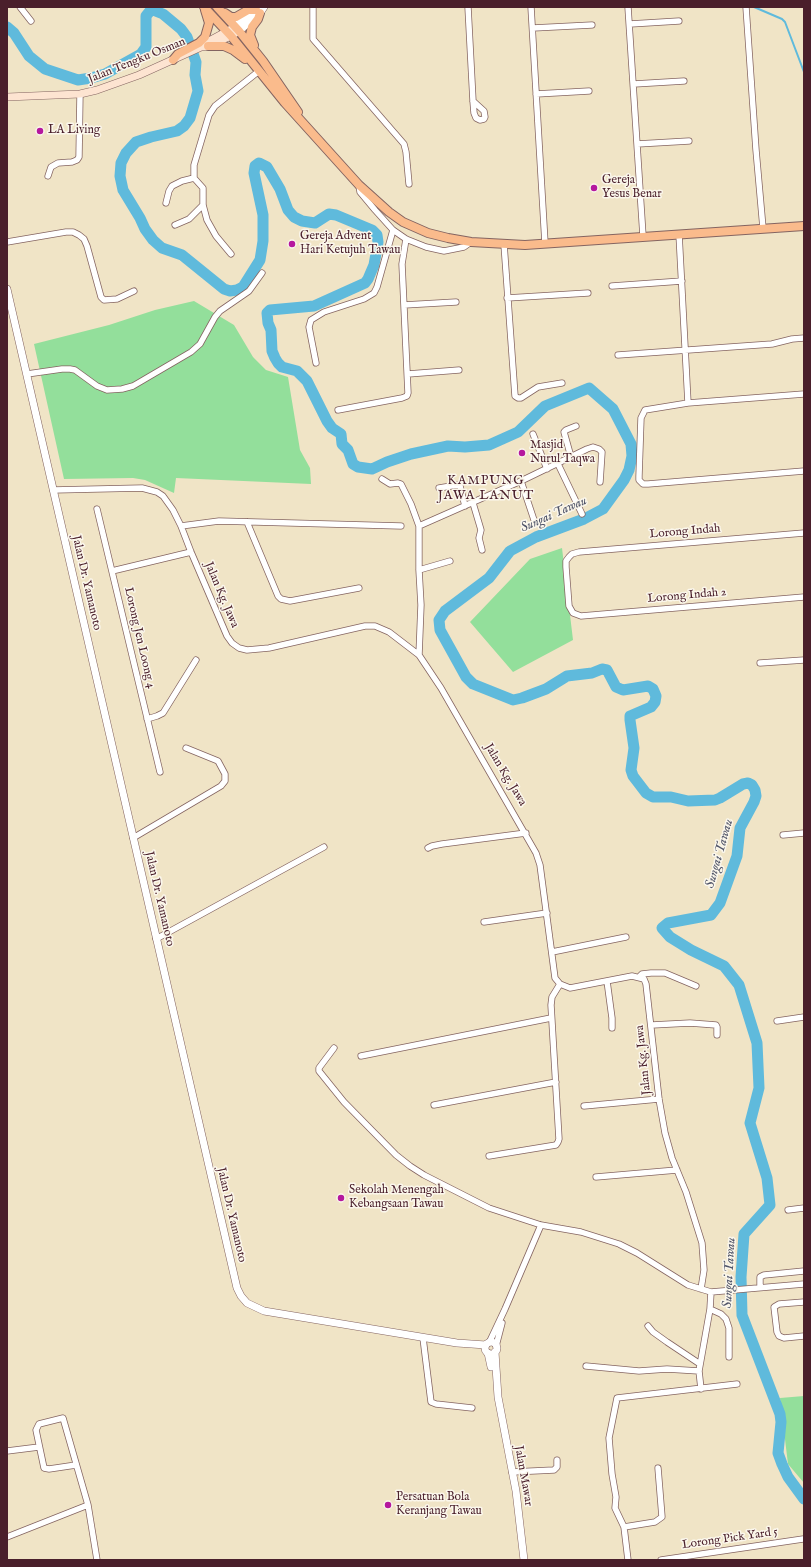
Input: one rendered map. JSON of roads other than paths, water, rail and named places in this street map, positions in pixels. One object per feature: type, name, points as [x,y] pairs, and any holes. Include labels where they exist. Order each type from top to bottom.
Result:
[{"type":"main road","points":[[204,7],[229,34],[285,103],[359,185],[389,212],[415,228],[438,236],[471,242],[504,244],[545,243],[804,226]]},
{"type":"main road","points":[[203,46],[209,23],[204,7]]},
{"type":"main road","points":[[218,7],[231,17],[240,16],[248,10],[260,9],[258,19],[252,28],[250,35],[263,61]]},
{"type":"main road","points":[[218,7],[263,61],[291,100],[307,127]]},
{"type":"main road","points":[[176,57],[203,46],[237,29]]},
{"type":"main road","points":[[203,46],[224,46],[233,50],[257,68]]},
{"type":"main road","name":"Jalan Tengku Osman","points":[[7,97],[80,94],[97,90],[176,57]]},
{"type":"street","points":[[20,7],[31,21]]},
{"type":"street","points":[[313,7],[313,39],[404,144],[409,184]]},
{"type":"street","points":[[468,7],[473,101]]},
{"type":"street","points":[[532,7],[545,243]]},
{"type":"street","points":[[628,7],[643,236]]},
{"type":"street","points":[[746,7],[763,228]]},
{"type":"street","points":[[237,29],[260,9]]},
{"type":"street","points":[[630,24],[679,21]]},
{"type":"street","points":[[533,28],[592,25]]},
{"type":"street","points":[[231,254],[216,236],[207,220],[203,205],[203,188],[194,178],[196,157],[209,114],[215,106],[257,68]]},
{"type":"street","points":[[634,84],[684,81]]},
{"type":"street","points":[[536,94],[589,91]]},
{"type":"street","points":[[48,176],[51,167],[58,163],[72,162],[77,160],[79,157],[80,94]]},
{"type":"street","points":[[638,144],[689,141]]},
{"type":"street","points":[[166,203],[172,186],[182,181],[194,178]]},
{"type":"street","points":[[359,185],[360,192],[393,230],[406,239],[426,247],[444,250],[464,247],[471,242]]},
{"type":"street","points":[[175,225],[189,219],[203,205]]},
{"type":"street","points":[[316,363],[309,327],[310,320],[324,312],[364,299],[374,293],[393,230]]},
{"type":"street","points":[[7,242],[73,232],[80,235],[84,239],[101,297],[104,300],[117,299],[134,291]]},
{"type":"street","points":[[679,234],[688,403]]},
{"type":"street","points":[[338,410],[407,396],[408,374],[402,264],[406,239]]},
{"type":"street","points":[[504,244],[515,396],[521,398],[538,387],[562,383]]},
{"type":"street","points":[[27,374],[70,369],[75,370],[97,386],[107,390],[122,389],[133,386],[192,352],[200,344],[220,311],[249,291],[262,273]]},
{"type":"street","points":[[612,286],[682,282]]},
{"type":"street","name":"Jalan Dr. Yamanoto","points":[[7,289],[9,304],[27,374],[234,1278],[241,1296],[246,1302],[264,1311],[457,1343],[492,1351]]},
{"type":"street","points":[[507,298],[588,293]]},
{"type":"street","points":[[404,305],[456,302]]},
{"type":"street","points":[[618,355],[772,344],[792,339],[804,338]]},
{"type":"street","points":[[408,374],[459,370]]},
{"type":"street","points":[[804,394],[688,403],[648,409],[642,414],[639,480],[643,484],[804,471]]},
{"type":"street","points":[[571,456],[564,432],[576,426]]},
{"type":"street","points":[[533,434],[547,469]]},
{"type":"street","points":[[419,526],[473,503],[593,447],[602,452],[600,482]]},
{"type":"street","points":[[558,464],[582,514]]},
{"type":"street","points":[[382,479],[390,484],[401,484],[411,504],[419,526],[421,605],[419,655]]},
{"type":"street","points":[[521,481],[534,520]]},
{"type":"street","points":[[439,488],[457,485],[460,486],[465,506]]},
{"type":"street","name":"Jalan Kg. Jawa","points":[[53,490],[142,488],[163,496],[173,510],[181,526],[227,636],[238,648],[247,650],[269,648],[365,626],[376,626],[389,632],[419,655],[526,834],[540,865],[555,978],[560,984]]},
{"type":"street","points":[[473,503],[481,530],[479,538],[482,550]]},
{"type":"street","name":"Lorong Jen Loong 4","points":[[97,509],[160,772]]},
{"type":"street","points":[[181,526],[219,521],[401,526]]},
{"type":"street","points":[[247,522],[278,596],[281,599],[290,601],[359,588]]},
{"type":"street","name":"Lorong Indah","points":[[573,613],[569,606],[566,568],[566,561],[572,554],[579,552],[804,533]]},
{"type":"street","points":[[112,571],[191,552]]},
{"type":"street","points":[[419,570],[450,561]]},
{"type":"street","name":"Lorong Indah 2","points":[[573,613],[581,616],[804,597]]},
{"type":"street","points":[[147,719],[163,713],[196,660]]},
{"type":"street","points":[[760,663],[804,660]]},
{"type":"street","points":[[133,838],[221,786],[225,781],[225,774],[218,762],[186,748]]},
{"type":"street","points":[[783,835],[804,833]]},
{"type":"street","points":[[428,848],[437,845],[526,834]]},
{"type":"street","points":[[156,939],[324,847]]},
{"type":"street","points":[[484,922],[547,913]]},
{"type":"street","points":[[552,952],[626,938]]},
{"type":"street","points":[[490,1156],[556,1144],[558,1142],[556,1082],[551,1018],[552,997],[560,984],[570,988],[632,976],[639,977],[642,974],[651,972],[665,973],[696,986]]},
{"type":"street","name":"Jalan Kg. Jawa","points":[[639,977],[644,979],[646,984],[652,1025],[659,1099],[669,1147],[686,1192],[702,1243],[704,1270],[701,1289]]},
{"type":"street","points":[[607,981],[612,1028]]},
{"type":"street","points":[[777,1020],[804,1017]]},
{"type":"street","points":[[361,1056],[551,1018]]},
{"type":"street","points":[[652,1025],[690,1023],[716,1025],[716,1035]]},
{"type":"street","points":[[334,1048],[319,1068],[320,1074],[344,1102],[396,1155],[424,1175],[489,1208],[541,1225],[581,1232],[620,1244],[688,1285],[711,1292],[804,1284]]},
{"type":"street","points":[[434,1105],[556,1082]]},
{"type":"street","points":[[584,1106],[659,1099]]},
{"type":"street","points":[[596,1177],[677,1170]]},
{"type":"street","points":[[788,1210],[804,1208]]},
{"type":"street","points":[[488,1344],[505,1309],[541,1225]]},
{"type":"street","points":[[760,1287],[760,1277],[764,1275],[804,1271]]},
{"type":"street","points":[[701,1389],[699,1371],[710,1309],[711,1292]]},
{"type":"street","points":[[804,1302],[779,1304],[774,1307],[777,1332],[779,1336],[784,1338],[804,1336]]},
{"type":"street","points":[[492,1351],[505,1309]]},
{"type":"street","points":[[710,1309],[722,1314],[726,1319],[729,1328],[729,1357]]},
{"type":"street","points":[[648,1326],[662,1338],[700,1364]]},
{"type":"street","points":[[423,1338],[431,1402],[436,1404],[472,1408]]},
{"type":"street","name":"Jalan Dr. Yamanoto","points":[[457,1343],[488,1344]]},
{"type":"street","name":"Jalan Mawar","points":[[488,1344],[485,1349],[492,1351],[498,1397],[512,1472],[524,1560]]},
{"type":"street","points":[[586,1366],[639,1371],[667,1369],[699,1371]]},
{"type":"street","points":[[628,1560],[624,1526],[616,1508],[609,1438],[617,1398],[737,1384]]},
{"type":"street","points":[[76,1465],[49,1469],[44,1468],[36,1430],[38,1424],[63,1418],[88,1505],[97,1560]]},
{"type":"street","points":[[7,1451],[39,1447]]},
{"type":"street","points":[[512,1472],[554,1470],[557,1467],[557,1460]]},
{"type":"street","points":[[624,1526],[655,1522],[662,1517],[658,1468]]},
{"type":"street","points":[[7,1537],[88,1505]]},
{"type":"street","name":"Lorong Pick Yard 5","points":[[661,1560],[803,1539]]},
{"type":"street","points":[[712,1553],[713,1560]]},
{"type":"waterway","points":[[754,7],[782,19],[785,22],[804,72]]},
{"type":"waterway","name":"Sungai Tawau","points":[[7,27],[14,33],[29,56],[45,69],[78,80],[105,74],[141,54],[146,47],[146,16],[150,11],[153,10],[163,14],[181,29],[187,37],[196,62],[195,75],[198,91],[190,118],[184,126],[177,131],[136,142],[126,153],[121,163],[120,176],[123,190],[145,229],[153,240],[162,248],[182,255],[224,289],[230,291],[243,287],[260,260],[263,241],[263,215],[254,173],[255,166],[259,163],[267,167],[280,189],[288,210],[294,217],[302,221],[315,223],[329,214],[336,215],[372,230],[377,235],[378,242],[374,265],[365,283],[314,306],[270,310],[267,313],[268,323],[271,330],[272,351],[275,358],[282,367],[297,371],[307,381],[327,421],[332,428],[341,434],[342,444],[348,450],[353,464],[358,467],[372,469],[411,454],[448,446],[465,447],[489,445],[518,432],[545,406],[589,388],[613,409],[631,444],[632,456],[629,470],[624,480],[603,509],[584,519],[536,537],[510,551],[489,578],[445,611],[439,620],[440,630],[466,677],[473,684],[513,700],[546,689],[567,676],[592,673],[602,669],[607,670],[616,687],[623,690],[648,686],[653,689],[656,696],[655,702],[651,707],[630,716],[634,748],[631,770],[633,776],[646,793],[653,797],[671,797],[688,801],[715,800],[743,784],[748,783],[752,785],[755,790],[756,796],[754,802],[740,828],[737,856],[720,903],[711,915],[668,923],[662,928],[670,937],[691,950],[724,966],[739,985],[757,1043],[759,1088],[750,1123],[767,1178],[770,1205],[744,1234],[741,1277],[742,1315],[780,1414],[781,1422],[778,1453],[788,1477],[804,1499]]},
{"type":"place","name":"LA Living","points":[[40,131]]},
{"type":"place","name":"Gereja Yesus Benar","points":[[594,188]]},
{"type":"place","name":"Gereja Advent Hari Ketujuh Tawau","points":[[292,244]]},
{"type":"place","name":"Masjid Nurul Taqwa","points":[[522,453]]},
{"type":"place","name":"Sekolah Menengah Kebangsaan Tawau","points":[[341,1198]]},
{"type":"place","name":"Persatuan Bola Keranjang Tawau","points":[[388,1505]]},
{"type":"district","name":"KAMPUNG JAWA LANUT","points":[[486,488]]}]
